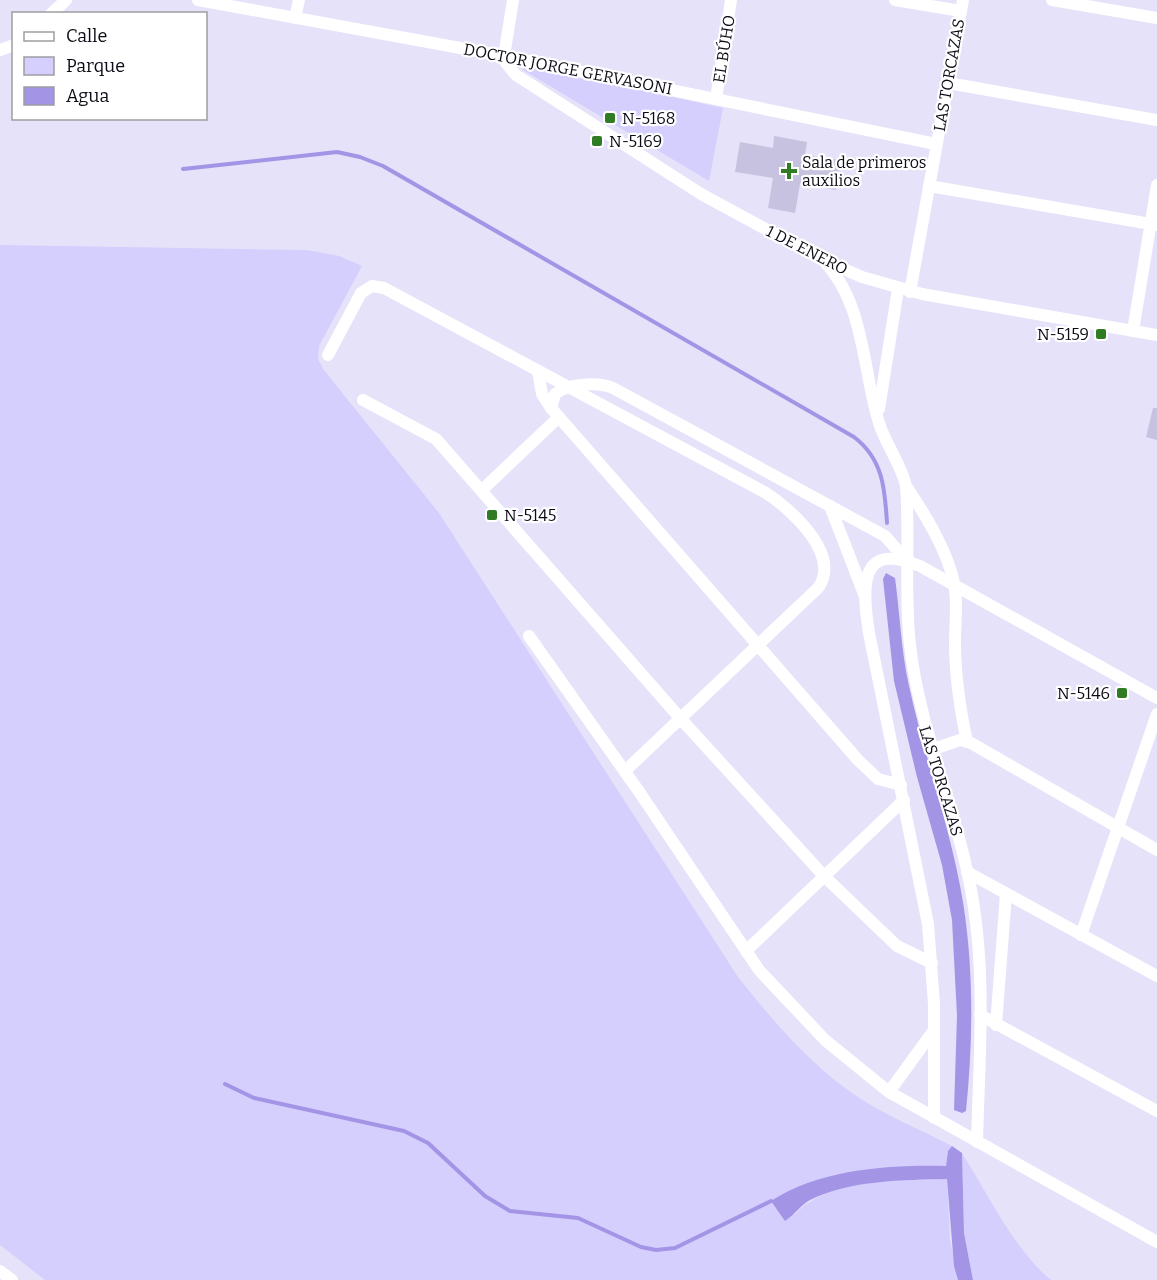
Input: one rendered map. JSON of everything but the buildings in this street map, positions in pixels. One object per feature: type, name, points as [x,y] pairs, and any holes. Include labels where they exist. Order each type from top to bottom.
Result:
[{"type":"street","points":[[53,12],[66,0]]},
{"type":"street","name":"DOCTOR JORGE GERVASONI","points":[[198,0],[504,56],[936,144]]},
{"type":"street","points":[[295,18],[299,0]]},
{"type":"street","points":[[504,56],[513,0]]},
{"type":"street","name":"EL BÚHO","points":[[716,99],[731,0]]},
{"type":"street","points":[[895,0],[962,6]]},
{"type":"street","points":[[1053,0],[1157,18]]},
{"type":"street","name":"LAS TORCAZAS","points":[[880,425],[881,388],[928,186],[962,6]]},
{"type":"street","name":"1 DE ENERO","points":[[504,56],[506,63],[516,75],[676,179],[823,260],[904,290],[1157,335]]},
{"type":"street","points":[[948,82],[1157,120]]},
{"type":"street","points":[[1133,331],[1154,225],[1157,185]]},
{"type":"street","points":[[928,186],[1154,225]]},
{"type":"street","name":"LAS TORCAZAS","points":[[823,260],[837,274],[852,304],[880,425],[904,475],[906,486],[910,645],[931,750],[967,872],[976,928],[980,1016],[977,1142]]},
{"type":"street","points":[[328,356],[361,293],[366,288],[378,286],[766,493],[792,512],[803,525],[822,558],[825,575],[822,582],[625,771]]},
{"type":"street","points":[[538,371],[542,394],[555,412],[758,645],[865,767],[878,778],[901,785]]},
{"type":"street","points":[[482,490],[555,412],[555,394],[569,387],[601,385],[613,388],[885,536],[907,561]]},
{"type":"street","points":[[363,400],[436,438],[680,718],[824,876],[897,946],[932,963]]},
{"type":"street","points":[[906,486],[923,511],[952,571],[955,586],[955,644],[960,709],[967,742]]},
{"type":"street","points":[[830,506],[866,598]]},
{"type":"street","points":[[934,1118],[932,963],[923,894],[869,633],[867,578],[875,562],[892,556],[907,561],[1157,698]]},
{"type":"street","points":[[529,636],[625,771],[746,951],[772,984],[825,1040],[889,1092],[1157,1242]]},
{"type":"street","points":[[1081,934],[1157,714]]},
{"type":"street","points":[[931,750],[960,740],[967,742],[1157,850]]},
{"type":"street","points":[[746,951],[904,800]]},
{"type":"street","points":[[967,872],[1157,976]]},
{"type":"street","points":[[996,1024],[1006,894]]},
{"type":"street","points":[[980,1016],[1157,1111]]},
{"type":"street","points":[[889,1092],[934,1030]]},
{"type":"street","points":[[0,1271],[12,1280]]},
{"type":"green space","points":[[522,64],[723,108],[709,181],[523,70]]},
{"type":"green space","points":[[0,245],[307,250],[339,256],[362,266],[319,346],[318,359],[323,369],[439,513],[751,994],[794,1042],[841,1085],[881,1110],[952,1146],[948,1151],[946,1167],[904,1167],[855,1172],[808,1183],[772,1201],[795,1214],[810,1202],[827,1193],[846,1187],[887,1181],[947,1179],[950,1240],[958,1280],[45,1280],[0,1245]]},
{"type":"green space","points":[[962,1153],[1013,1237],[1051,1280],[973,1280],[964,1233]]},
{"type":"water","points":[[886,573],[895,578],[906,672],[952,848],[967,928],[971,980],[971,1033],[966,1111],[962,1113],[954,1110],[957,1016],[952,920],[942,865],[917,777],[894,681],[883,579]]},
{"type":"water","points":[[952,1146],[962,1153],[964,1233],[973,1280],[958,1280],[954,1266],[947,1179],[877,1182],[842,1188],[810,1200],[785,1221],[771,1201],[811,1182],[856,1171],[946,1166],[948,1151]]},
{"type":"waterway","points":[[183,169],[337,152],[360,157],[383,166],[854,437],[871,455],[881,475],[887,523]]},
{"type":"waterway","points":[[225,1084],[254,1098],[404,1131],[428,1143],[485,1196],[510,1211],[578,1218],[641,1247],[656,1250],[675,1248],[771,1201]]},
{"type":"place","name":"N-5168","points":[[610,118]]},
{"type":"place","name":"N-5169","points":[[597,141]]},
{"type":"place","name":"Sala de primeros auxilios","points":[[789,171]]},
{"type":"place","name":"N-5159","points":[[1101,334]]},
{"type":"place","name":"N-5145","points":[[492,515]]},
{"type":"place","name":"N-5146","points":[[1122,693]]}]
